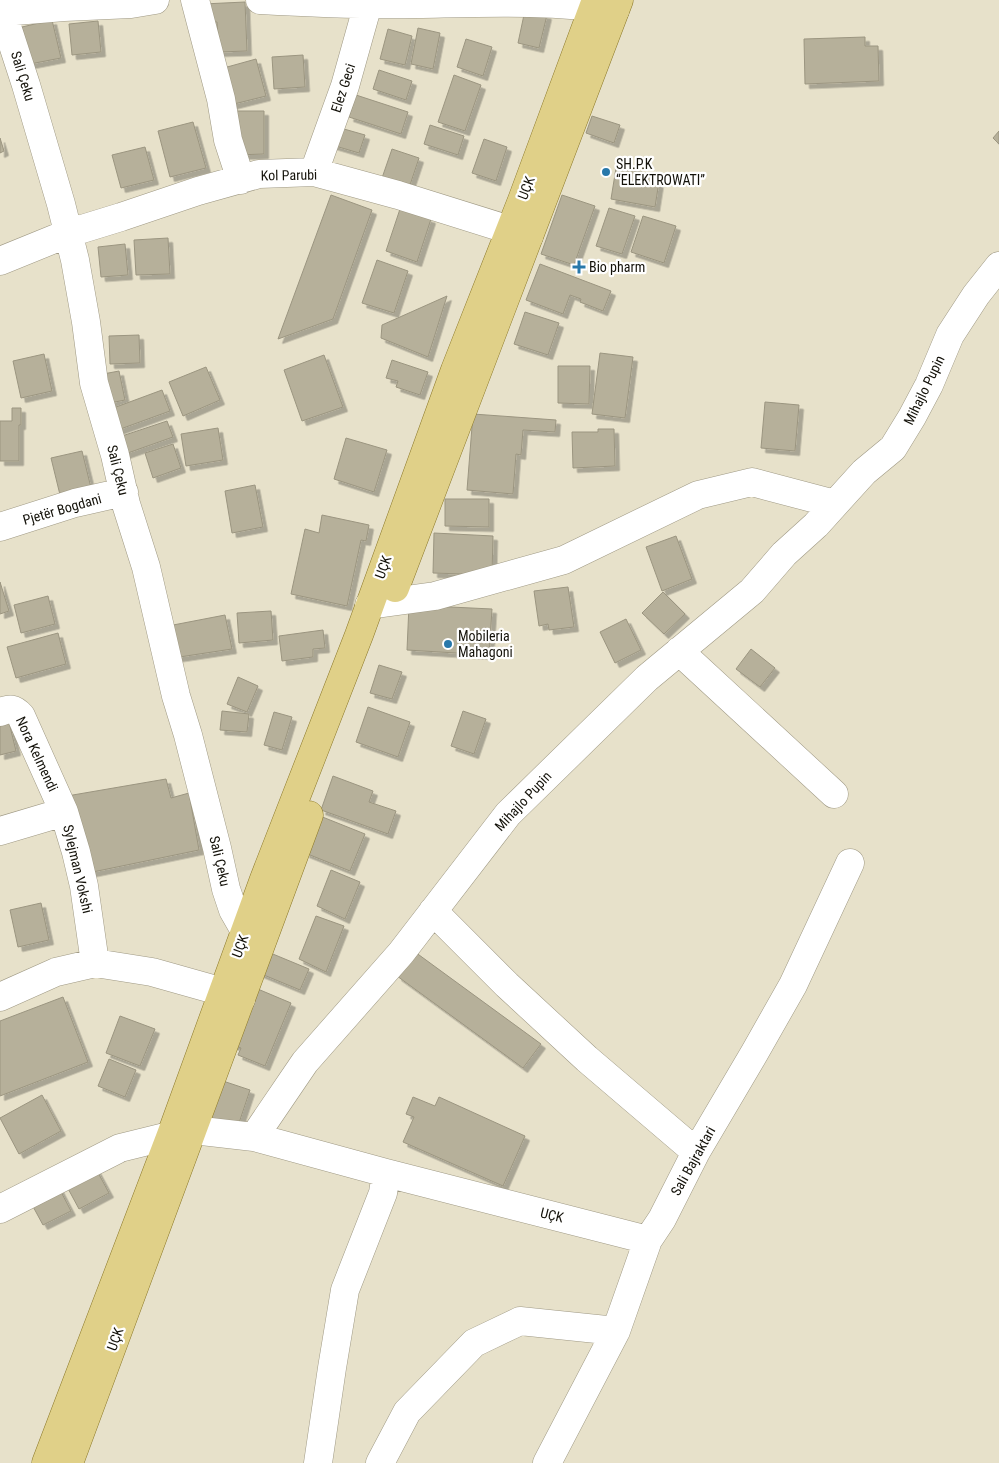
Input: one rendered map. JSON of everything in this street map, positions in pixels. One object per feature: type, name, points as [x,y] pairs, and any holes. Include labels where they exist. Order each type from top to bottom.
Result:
[{"type":"main road","name":"UÇK","points":[[69,1463],[182,1132],[254,935],[264,879],[359,635],[379,604],[455,370],[520,233],[606,4]]},
{"type":"main road","name":"UÇK","points":[[46,1463],[182,1132]]},
{"type":"street","points":[[1,9],[131,4],[155,0]]},
{"type":"street","points":[[195,0],[221,100],[228,140],[240,180]]},
{"type":"street","points":[[260,0],[368,4],[396,2],[606,4]]},
{"type":"street","name":"Elez Geci","points":[[314,172],[345,86],[368,4]]},
{"type":"street","name":"Sali Çeku","points":[[1,9],[62,204],[80,289],[94,383],[146,567],[176,696],[203,791],[226,889],[233,910],[254,935]]},
{"type":"street","name":"Kol Parubi","points":[[0,261],[69,233],[259,174],[314,172],[398,195],[520,233]]},
{"type":"street","name":"Mihajlo Pupin","points":[[254,1137],[305,1062],[402,953],[508,814],[647,678],[752,591],[784,554],[816,525],[864,472],[893,448],[929,385],[950,335],[976,294],[999,266]]},
{"type":"street","points":[[379,604],[435,596],[564,560],[698,496],[752,482],[835,504]]},
{"type":"street","name":"Pjetër Bogdani","points":[[0,527],[75,503],[124,492]]},
{"type":"street","points":[[679,651],[834,794]]},
{"type":"street","name":"Nora Kelmendi","points":[[0,712],[14,709],[21,716],[64,812]]},
{"type":"street","name":"Sylejman Vokshi","points":[[0,831],[64,812],[84,886],[96,963]]},
{"type":"street","name":"Sali Bajraktari","points":[[547,1463],[616,1331],[648,1240],[662,1219],[696,1152],[756,1052],[793,985],[850,863]]},
{"type":"street","points":[[433,911],[587,1060],[696,1152]]},
{"type":"street","points":[[0,997],[56,972],[96,963],[152,972],[232,995]]},
{"type":"street","points":[[0,1209],[120,1148],[182,1132]]},
{"type":"street","name":"UÇK","points":[[182,1132],[254,1137],[648,1240]]},
{"type":"street","points":[[318,1463],[346,1290],[383,1193],[386,1173]]},
{"type":"street","points":[[380,1463],[408,1412],[474,1343],[520,1321],[616,1331]]},
{"type":"building","points":[[245,2],[247,51],[219,52],[217,22],[203,22],[203,4]]},
{"type":"building","points":[[525,10],[547,15],[539,48],[518,43]]},
{"type":"building","points":[[52,20],[61,58],[30,64],[22,27]]},
{"type":"building","points":[[98,21],[101,52],[72,55],[69,24]]},
{"type":"building","points":[[418,28],[440,33],[433,69],[411,64]]},
{"type":"building","points":[[388,29],[412,36],[405,65],[380,59]]},
{"type":"building","points":[[865,37],[865,46],[878,46],[879,81],[805,84],[804,39]]},
{"type":"building","points":[[466,39],[492,47],[483,76],[457,67]]},
{"type":"building","points":[[303,55],[305,87],[274,89],[272,57]]},
{"type":"building","points":[[256,59],[266,96],[230,105],[220,69]]},
{"type":"building","points":[[379,70],[412,81],[406,100],[373,89]]},
{"type":"building","points":[[454,75],[481,85],[465,131],[438,122]]},
{"type":"building","points":[[356,95],[408,112],[401,134],[349,117]]},
{"type":"building","points":[[235,111],[264,111],[264,154],[236,155]]},
{"type":"building","points":[[592,116],[620,125],[614,143],[586,133]]},
{"type":"building","points":[[193,122],[206,168],[170,177],[158,131]]},
{"type":"building","points":[[430,125],[464,136],[458,155],[424,144]]},
{"type":"building","points":[[337,127],[365,135],[359,153],[332,145]]},
{"type":"building","points":[[999,131],[999,144],[993,138]]},
{"type":"building","points":[[0,138],[4,151],[0,153]]},
{"type":"building","points":[[484,139],[507,147],[496,181],[472,173]]},
{"type":"building","points":[[145,147],[154,180],[121,188],[112,155]]},
{"type":"building","points":[[392,149],[419,158],[409,188],[382,178]]},
{"type":"building","points":[[616,168],[660,175],[655,207],[611,199]]},
{"type":"building","points":[[331,195],[372,210],[333,319],[278,339]]},
{"type":"building","points":[[562,195],[595,206],[574,265],[541,254]]},
{"type":"building","points":[[609,208],[635,216],[622,254],[596,246]]},
{"type":"building","points":[[400,209],[431,219],[417,262],[386,251]]},
{"type":"building","points":[[643,216],[676,226],[664,263],[631,252]]},
{"type":"building","points":[[168,238],[170,274],[136,275],[134,240]]},
{"type":"building","points":[[125,244],[128,275],[101,277],[98,247]]},
{"type":"building","points":[[377,260],[408,271],[394,313],[362,303]]},
{"type":"building","points":[[540,264],[611,291],[603,311],[580,302],[581,299],[570,295],[563,314],[526,300]]},
{"type":"building","points":[[447,296],[428,357],[381,338],[382,325]]},
{"type":"building","points":[[525,312],[559,323],[548,355],[514,344]]},
{"type":"building","points":[[139,335],[140,363],[110,364],[109,336]]},
{"type":"building","points":[[600,353],[633,357],[625,418],[592,414]]},
{"type":"building","points":[[44,354],[52,391],[21,398],[13,361]]},
{"type":"building","points":[[324,355],[343,407],[302,421],[284,370]]},
{"type":"building","points":[[392,360],[428,372],[420,395],[396,387],[398,381],[386,378]]},
{"type":"building","points":[[558,366],[590,366],[589,404],[558,403]]},
{"type":"building","points":[[206,367],[220,400],[183,416],[169,382]]},
{"type":"building","points":[[119,371],[125,400],[105,404],[98,375]]},
{"type":"building","points":[[162,390],[170,411],[115,431],[108,410]]},
{"type":"building","points":[[765,402],[799,405],[795,451],[761,448]]},
{"type":"building","points":[[12,408],[21,408],[19,461],[0,461],[0,421],[12,421]]},
{"type":"building","points":[[473,414],[556,420],[555,432],[523,430],[521,455],[516,454],[513,494],[467,490]]},
{"type":"building","points":[[167,421],[173,437],[125,454],[119,437]]},
{"type":"building","points":[[218,428],[223,460],[186,466],[181,434]]},
{"type":"building","points":[[598,429],[614,429],[615,466],[573,468],[572,432],[598,432]]},
{"type":"building","points":[[346,438],[387,450],[374,492],[334,479]]},
{"type":"building","points":[[173,444],[181,468],[153,478],[145,453]]},
{"type":"building","points":[[82,451],[93,496],[62,503],[51,458]]},
{"type":"building","points":[[255,485],[263,527],[232,533],[225,491]]},
{"type":"building","points":[[445,499],[489,499],[489,527],[445,526]]},
{"type":"building","points":[[322,515],[369,525],[366,541],[361,540],[347,606],[291,594],[305,529],[319,533]]},
{"type":"building","points":[[434,533],[493,536],[492,575],[433,573]]},
{"type":"building","points":[[676,536],[692,579],[662,591],[646,547]]},
{"type":"building","points":[[0,582],[9,611],[0,614]]},
{"type":"building","points":[[568,587],[574,627],[549,630],[548,624],[539,626],[534,591]]},
{"type":"building","points":[[663,592],[685,614],[664,634],[642,613]]},
{"type":"building","points":[[48,596],[55,624],[21,633],[14,605]]},
{"type":"building","points":[[409,605],[492,609],[489,655],[407,650]]},
{"type":"building","points":[[271,611],[273,640],[239,643],[237,613]]},
{"type":"building","points":[[225,615],[232,649],[173,658],[168,626]]},
{"type":"building","points":[[626,619],[641,650],[615,663],[600,632]]},
{"type":"building","points":[[323,630],[325,648],[313,649],[313,657],[282,661],[279,636]]},
{"type":"building","points":[[58,633],[66,664],[16,678],[7,647]]},
{"type":"building","points":[[751,649],[775,668],[760,687],[736,669]]},
{"type":"building","points":[[379,665],[402,672],[392,699],[370,693]]},
{"type":"building","points":[[238,677],[258,686],[247,712],[227,704]]},
{"type":"building","points":[[368,707],[410,722],[398,757],[356,742]]},
{"type":"building","points":[[222,711],[249,714],[247,732],[220,730]]},
{"type":"building","points":[[463,711],[486,719],[474,754],[451,746]]},
{"type":"building","points":[[274,712],[292,717],[282,750],[264,745]]},
{"type":"building","points":[[8,718],[16,751],[0,755],[0,720]]},
{"type":"building","points":[[333,776],[373,791],[369,802],[396,811],[388,834],[321,810]]},
{"type":"building","points":[[166,779],[171,798],[189,793],[199,850],[88,873],[67,796]]},
{"type":"building","points":[[320,816],[365,834],[350,871],[305,853]]},
{"type":"building","points":[[331,870],[360,882],[345,919],[317,906]]},
{"type":"building","points":[[41,903],[49,940],[18,947],[10,910]]},
{"type":"building","points":[[316,916],[344,926],[326,972],[299,959]]},
{"type":"building","points":[[268,952],[309,969],[300,990],[259,973]]},
{"type":"building","points":[[415,952],[541,1044],[523,1068],[397,976]]},
{"type":"building","points":[[253,987],[291,1003],[265,1066],[238,1055],[241,1048],[230,1044]]},
{"type":"building","points":[[63,997],[88,1062],[0,1096],[0,1021]]},
{"type":"building","points":[[120,1016],[155,1029],[140,1066],[106,1053]]},
{"type":"building","points":[[109,1059],[136,1070],[125,1097],[98,1086]]},
{"type":"building","points":[[217,1079],[250,1090],[236,1132],[204,1122]]},
{"type":"building","points":[[42,1095],[61,1131],[19,1154],[0,1118]]},
{"type":"building","points":[[413,1097],[435,1106],[439,1097],[525,1136],[503,1186],[403,1142],[414,1117],[406,1114]]},
{"type":"building","points":[[95,1167],[109,1193],[79,1209],[65,1183]]},
{"type":"building","points":[[58,1186],[71,1211],[43,1225],[30,1201]]},
{"type":"place","name":"SH.P.K “ELEKTROWATI”","points":[[606,172]]},
{"type":"place","name":"Bio pharm","points":[[579,267]]},
{"type":"place","name":"Mobileria Mahagoni","points":[[448,644]]}]
